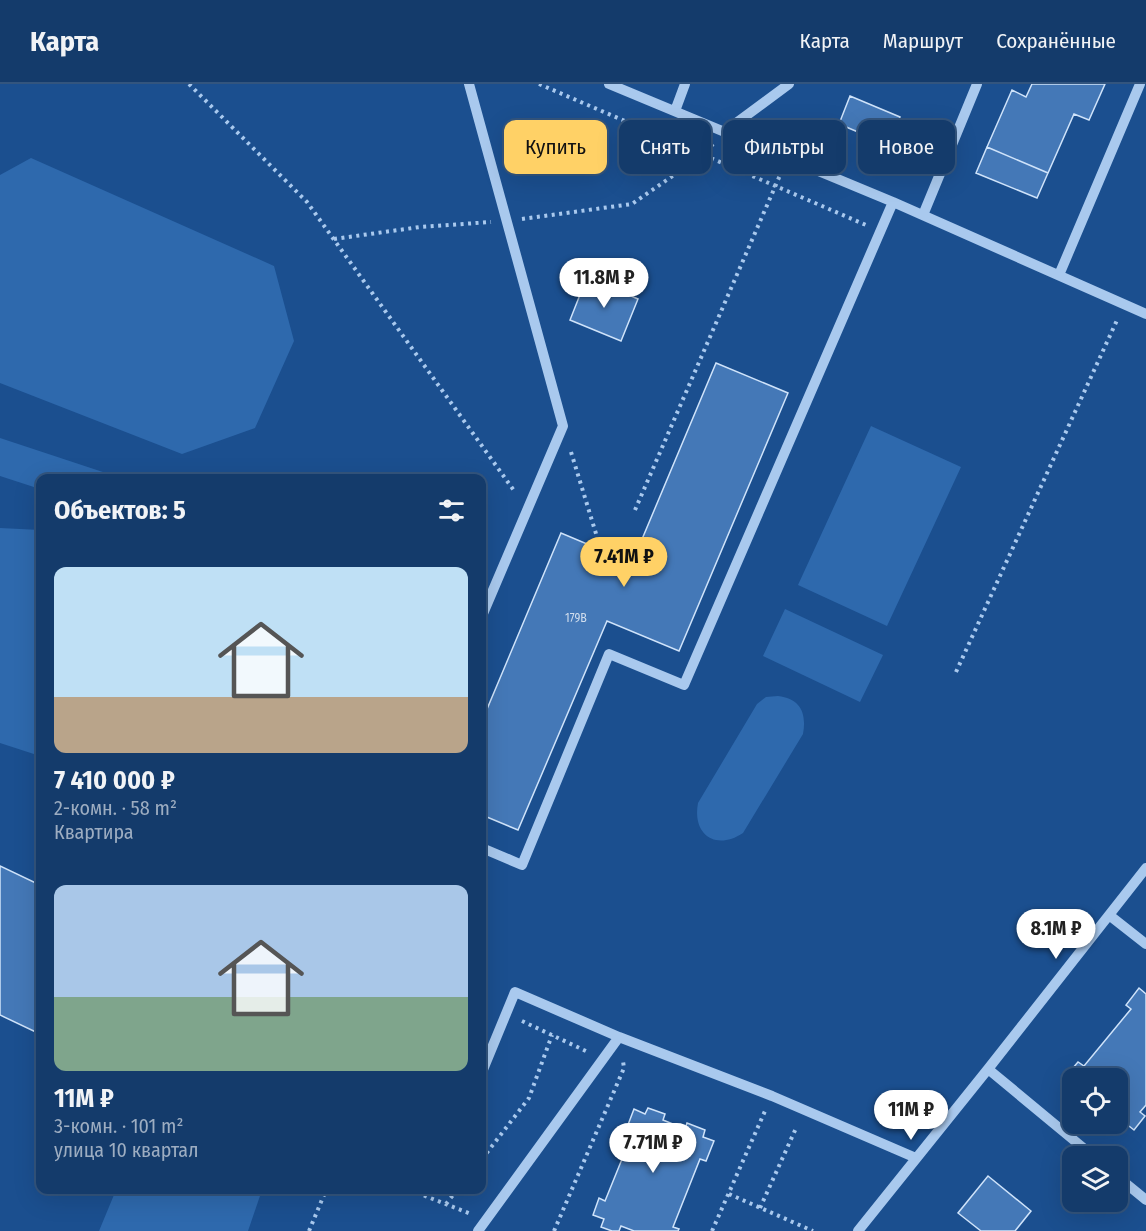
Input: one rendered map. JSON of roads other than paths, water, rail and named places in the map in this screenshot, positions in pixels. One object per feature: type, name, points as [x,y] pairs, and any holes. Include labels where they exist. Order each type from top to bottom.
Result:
[{"type":"street","points":[[468,84],[563,426],[486,606]]},
{"type":"street","points":[[609,84],[723,132]]},
{"type":"street","points":[[675,111],[685,84]]},
{"type":"street","points":[[740,120],[789,84]]},
{"type":"street","points":[[923,215],[977,84]]},
{"type":"street","points":[[1059,275],[1140,84]]},
{"type":"street","points":[[826,174],[1146,314]]},
{"type":"street","points":[[486,850],[522,865],[609,654],[684,685],[893,202]]},
{"type":"street","points":[[858,1231],[1146,868]]},
{"type":"street","points":[[1109,915],[1146,944]]},
{"type":"street","points":[[486,1062],[515,992],[619,1037],[771,1096],[916,1158]]},
{"type":"street","points":[[478,1231],[619,1037]]},
{"type":"street","points":[[988,1069],[1081,1146]]},
{"type":"street","points":[[1128,1184],[1145,1197]]}]
